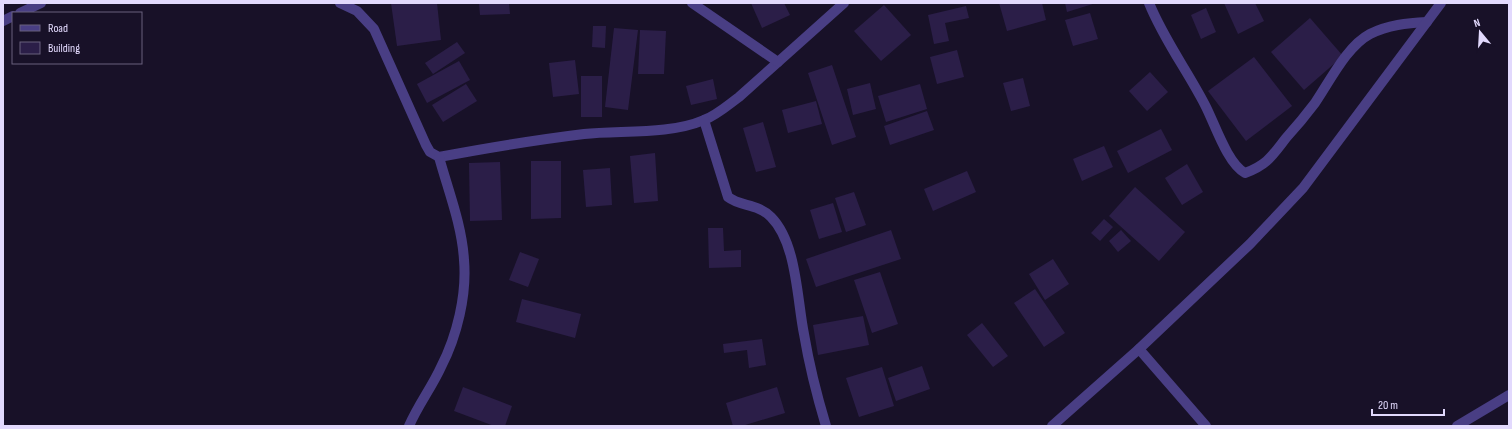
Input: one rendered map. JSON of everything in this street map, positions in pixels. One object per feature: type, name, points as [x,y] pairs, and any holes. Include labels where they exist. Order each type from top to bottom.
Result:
[{"type":"street","points":[[22,12],[42,3]]},
{"type":"street","points":[[340,3],[359,7],[374,29],[426,146],[430,152],[440,157],[502,145],[584,134],[677,127],[704,120],[734,101],[844,3]]},
{"type":"street","points":[[692,3],[778,62]]},
{"type":"street","points":[[1149,3],[1174,54],[1205,105],[1235,165],[1245,173],[1261,168],[1270,159],[1314,103],[1342,62],[1358,43],[1369,34],[1383,28],[1403,23],[1427,22]]},
{"type":"street","points":[[1052,426],[1139,348],[1250,244],[1303,188],[1441,3]]},
{"type":"street","points":[[3,21],[12,16]]},
{"type":"street","points":[[704,120],[728,197],[736,202],[759,208],[766,212],[780,228],[786,242],[796,281],[804,334],[826,426]]},
{"type":"street","points":[[409,426],[442,366],[460,312],[463,286],[465,261],[462,243],[440,157]]},
{"type":"street","points":[[1139,348],[1206,426]]},
{"type":"street","points":[[1457,426],[1509,395]]},
{"type":"building","points":[[391,3],[437,3],[441,40],[397,46]]},
{"type":"building","points":[[479,3],[509,3],[510,14],[480,15]]},
{"type":"building","points":[[751,3],[784,3],[790,15],[762,28]]},
{"type":"building","points":[[999,3],[1042,3],[1046,20],[1007,31]]},
{"type":"building","points":[[1065,3],[1096,3],[1067,12]]},
{"type":"building","points":[[1224,3],[1255,3],[1264,21],[1238,34]]},
{"type":"building","points":[[884,5],[911,35],[881,61],[854,31]]},
{"type":"building","points":[[966,6],[969,18],[945,23],[949,41],[934,44],[928,15]]},
{"type":"building","points":[[1206,8],[1216,32],[1201,39],[1191,15]]},
{"type":"building","points":[[1090,13],[1098,39],[1073,46],[1065,20]]},
{"type":"building","points":[[1310,18],[1343,56],[1304,90],[1271,52]]},
{"type":"building","points":[[593,26],[606,26],[605,48],[592,47]]},
{"type":"building","points":[[614,28],[638,30],[628,110],[605,107]]},
{"type":"building","points":[[640,30],[666,31],[664,74],[638,74]]},
{"type":"building","points":[[457,42],[465,53],[433,74],[425,63]]},
{"type":"building","points":[[957,50],[964,77],[937,84],[930,57]]},
{"type":"building","points":[[1254,57],[1292,106],[1246,141],[1208,91]]},
{"type":"building","points":[[575,60],[579,94],[553,97],[549,63]]},
{"type":"building","points":[[459,61],[470,80],[427,103],[417,84]]},
{"type":"building","points":[[832,65],[856,137],[832,145],[808,73]]},
{"type":"building","points":[[1150,72],[1168,92],[1147,111],[1129,91]]},
{"type":"building","points":[[581,76],[602,76],[602,117],[581,117]]},
{"type":"building","points":[[1023,78],[1030,106],[1011,111],[1003,83]]},
{"type":"building","points":[[713,79],[717,99],[691,105],[686,86]]},
{"type":"building","points":[[870,83],[876,109],[853,115],[847,89]]},
{"type":"building","points":[[466,84],[477,101],[443,122],[432,105]]},
{"type":"building","points":[[920,84],[927,109],[886,122],[878,96]]},
{"type":"building","points":[[816,101],[822,124],[788,133],[782,110]]},
{"type":"building","points":[[927,111],[934,130],[890,145],[884,126]]},
{"type":"building","points":[[763,122],[776,167],[756,172],[743,128]]},
{"type":"building","points":[[1161,129],[1172,150],[1128,173],[1117,151]]},
{"type":"building","points":[[1104,146],[1113,167],[1082,181],[1073,159]]},
{"type":"building","points":[[655,153],[658,201],[634,203],[630,156]]},
{"type":"building","points":[[531,161],[561,161],[561,218],[531,219]]},
{"type":"building","points":[[500,162],[502,220],[470,221],[469,163]]},
{"type":"building","points":[[1187,164],[1203,192],[1182,205],[1165,178]]},
{"type":"building","points":[[610,168],[612,205],[586,207],[583,170]]},
{"type":"building","points":[[967,171],[976,192],[933,211],[924,189]]},
{"type":"building","points":[[1135,187],[1185,232],[1159,261],[1109,216]]},
{"type":"building","points":[[854,192],[866,225],[846,232],[835,198]]},
{"type":"building","points":[[833,203],[842,232],[819,239],[810,210]]},
{"type":"building","points":[[1104,219],[1113,227],[1100,241],[1091,233]]},
{"type":"building","points":[[708,228],[723,228],[724,251],[741,250],[741,267],[709,268]]},
{"type":"building","points":[[891,230],[901,259],[816,287],[806,259]]},
{"type":"building","points":[[1121,230],[1131,241],[1118,252],[1109,241]]},
{"type":"building","points":[[520,252],[539,259],[528,287],[509,280]]},
{"type":"building","points":[[1053,259],[1069,284],[1045,300],[1029,274]]},
{"type":"building","points":[[880,272],[898,324],[872,333],[854,280]]},
{"type":"building","points":[[1035,289],[1065,333],[1044,347],[1014,303]]},
{"type":"building","points":[[522,299],[581,314],[575,338],[516,322]]},
{"type":"building","points":[[863,316],[869,345],[818,355],[813,325]]},
{"type":"building","points":[[982,323],[1008,356],[993,367],[967,335]]},
{"type":"building","points":[[762,339],[766,365],[749,368],[747,350],[724,353],[723,344]]},
{"type":"building","points":[[922,366],[930,389],[896,401],[888,378]]},
{"type":"building","points":[[882,367],[894,406],[859,417],[846,378]]},
{"type":"building","points":[[463,387],[512,406],[505,426],[494,426],[454,411]]},
{"type":"building","points":[[777,387],[785,413],[742,426],[733,426],[726,403]]}]
